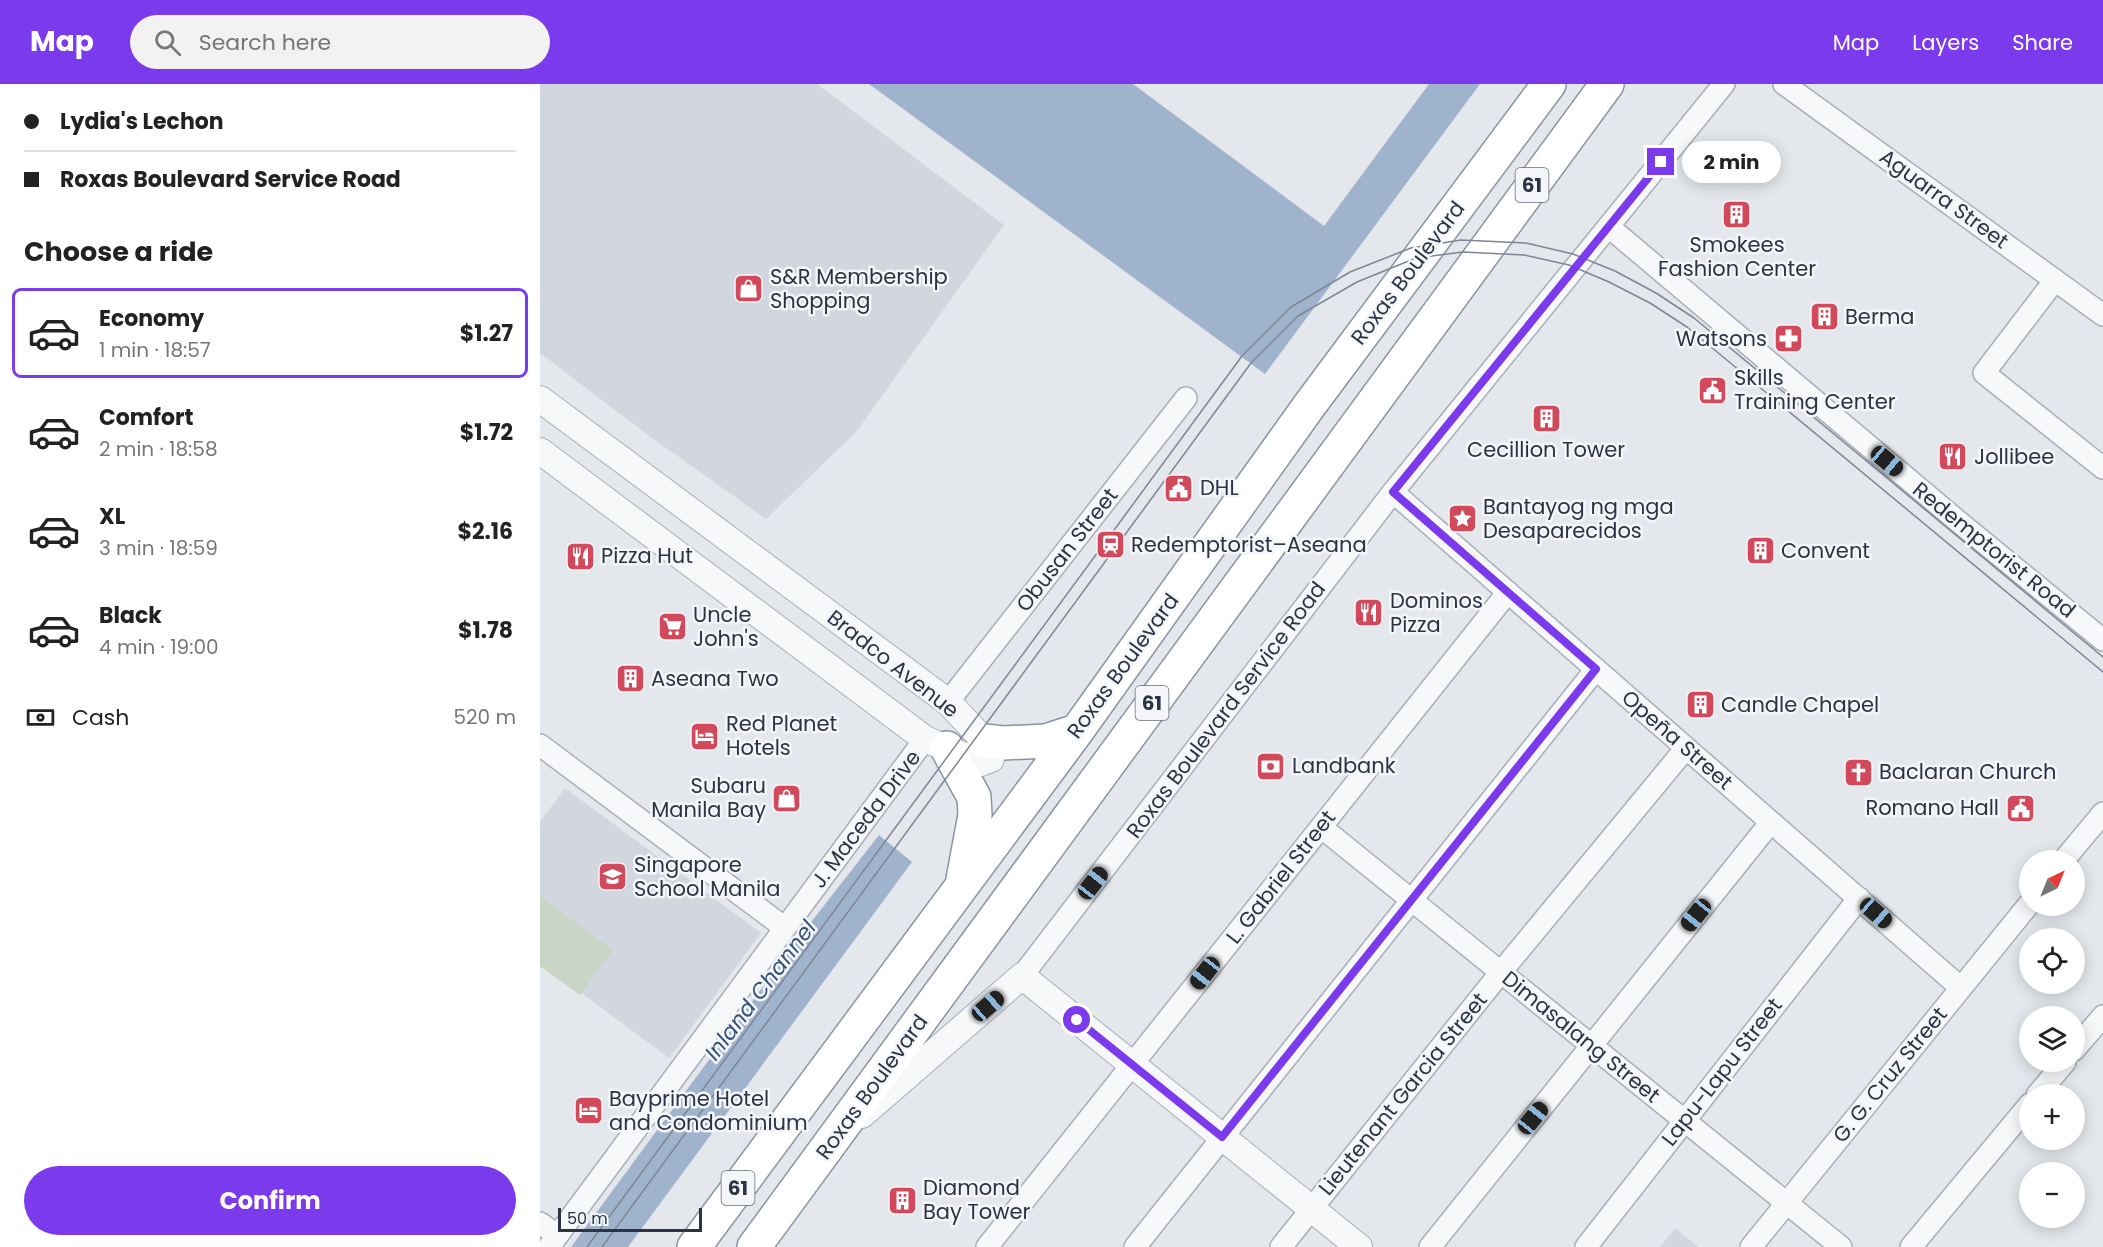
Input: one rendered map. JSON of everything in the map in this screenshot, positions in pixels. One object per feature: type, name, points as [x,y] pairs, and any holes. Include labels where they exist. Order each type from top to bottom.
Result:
[{"type":"highway","name":"Roxas Boulevard","points":[[694,1247],[1077,731],[1309,406],[1549,84]]},
{"type":"highway","name":"Roxas Boulevard","points":[[754,1247],[1607,84]]},
{"type":"highway","points":[[984,741],[1004,743],[1046,741],[1077,731]]},
{"type":"highway","points":[[936,743],[974,797],[975,815],[961,886]]},
{"type":"street","name":"Roxas Boulevard Service Road","points":[[834,1138],[1022,976],[1393,492],[1724,84]]},
{"type":"street","name":"Aguarra Street","points":[[1784,84],[2103,315]]},
{"type":"street","name":"Redemptorist Road","points":[[1609,227],[1905,477],[2103,640]]},
{"type":"street","points":[[2055,280],[1984,373],[2103,468]]},
{"type":"street","name":"Obusan Street","points":[[948,702],[1186,398]]},
{"type":"street","name":"Bradco Avenue","points":[[540,399],[948,702],[992,749],[989,760],[984,763],[936,743],[543,461]]},
{"type":"street","name":"Opeña Street","points":[[1393,492],[1961,988]]},
{"type":"street","name":"L. Gabriel Street","points":[[987,1247],[1508,592]]},
{"type":"street","points":[[1135,1247],[1596,669]]},
{"type":"street","name":"J. Maceda Drive","points":[[553,1241],[785,928],[936,743]]},
{"type":"street","points":[[540,745],[785,928]]},
{"type":"street","name":"Lieutenant Garcia Street","points":[[1281,1247],[1501,972],[1686,748]]},
{"type":"street","points":[[2072,850],[2103,813]]},
{"type":"street","points":[[1430,1247],[1771,822]]},
{"type":"street","name":"Dimasalang Street","points":[[1321,827],[1841,1247]]},
{"type":"street","name":"Lapu-Lapu Street","points":[[1586,1247],[1859,898]]},
{"type":"street","name":"G. G. Cruz Street","points":[[1750,1247],[2019,916]]},
{"type":"street","points":[[1022,976],[1359,1247]]},
{"type":"street","points":[[2085,1037],[2103,1016]]},
{"type":"street","points":[[2046,1084],[2057,1072]]},
{"type":"street","points":[[1911,1247],[2019,1117]]},
{"type":"street","points":[[540,1222],[553,1241]]},
{"type":"shaded area","name":"S&R Membership Shopping","points":[[540,84],[817,84],[1004,225],[857,431],[766,519],[648,435],[540,353]]},
{"type":"shaded area","name":"Singapore School Manila","points":[[565,788],[761,933],[669,1058],[540,962],[540,822]]},
{"type":"shaded area","points":[[1675,1228],[1698,1247],[1660,1247]]},
{"type":"green space","points":[[540,896],[613,950],[580,995],[540,966]]},
{"type":"water","points":[[869,84],[1133,84],[1324,226],[1429,84],[1480,84],[1265,374]]},
{"type":"water","points":[[879,835],[912,862],[628,1247],[571,1247],[801,935]]},
{"type":"tram line","points":[[587,1247],[1242,356],[1291,307],[1350,272],[1411,248],[1461,240],[1526,243],[1573,254],[1615,271],[1656,293],[1694,318],[2103,657]]},
{"type":"tram line","points":[[602,1247],[1251,363],[1298,316],[1357,282],[1416,258],[1463,252],[1524,255],[1569,265],[1650,303],[1687,327],[2103,672]]},
{"type":"place","name":"Smokees Fashion Center","points":[[1737,214]]},
{"type":"place","name":"S&R Membership Shopping","points":[[749,289]]},
{"type":"place","name":"Berma","points":[[1824,317]]},
{"type":"place","name":"Watsons","points":[[1788,339]]},
{"type":"place","name":"Skills Training Center","points":[[1713,390]]},
{"type":"place","name":"Cecillion Tower","points":[[1546,419]]},
{"type":"place","name":"Jollibee","points":[[1953,457]]},
{"type":"place","name":"DHL","points":[[1179,488]]},
{"type":"place","name":"Bantayog ng mga Desaparecidos","points":[[1462,519]]},
{"type":"place","name":"Redemptorist–Aseana","points":[[1110,545]]},
{"type":"place","name":"Convent","points":[[1760,551]]},
{"type":"place","name":"Pizza Hut","points":[[580,556]]},
{"type":"place","name":"Dominos Pizza","points":[[1369,613]]},
{"type":"place","name":"Uncle John's","points":[[672,627]]},
{"type":"place","name":"Aseana Two","points":[[630,679]]},
{"type":"place","name":"Candle Chapel","points":[[1700,705]]},
{"type":"place","name":"Red Planet Hotels","points":[[705,736]]},
{"type":"place","name":"Landbank","points":[[1271,766]]},
{"type":"place","name":"Baclaran Church","points":[[1858,772]]},
{"type":"place","name":"Subaru Manila Bay","points":[[787,798]]},
{"type":"place","name":"Romano Hall","points":[[2020,808]]},
{"type":"place","name":"Singapore School Manila","points":[[613,877]]},
{"type":"place","name":"Bayprime Hotel and Condominium","points":[[588,1111]]},
{"type":"place","name":"Diamond Bay Tower","points":[[902,1200]]},
{"type":"route","points":[[1077,1020],[1222,1137],[1596,669],[1393,492],[1661,162]]},
{"type":"water label","name":"Inland Channel","points":[[760,990]]}]
